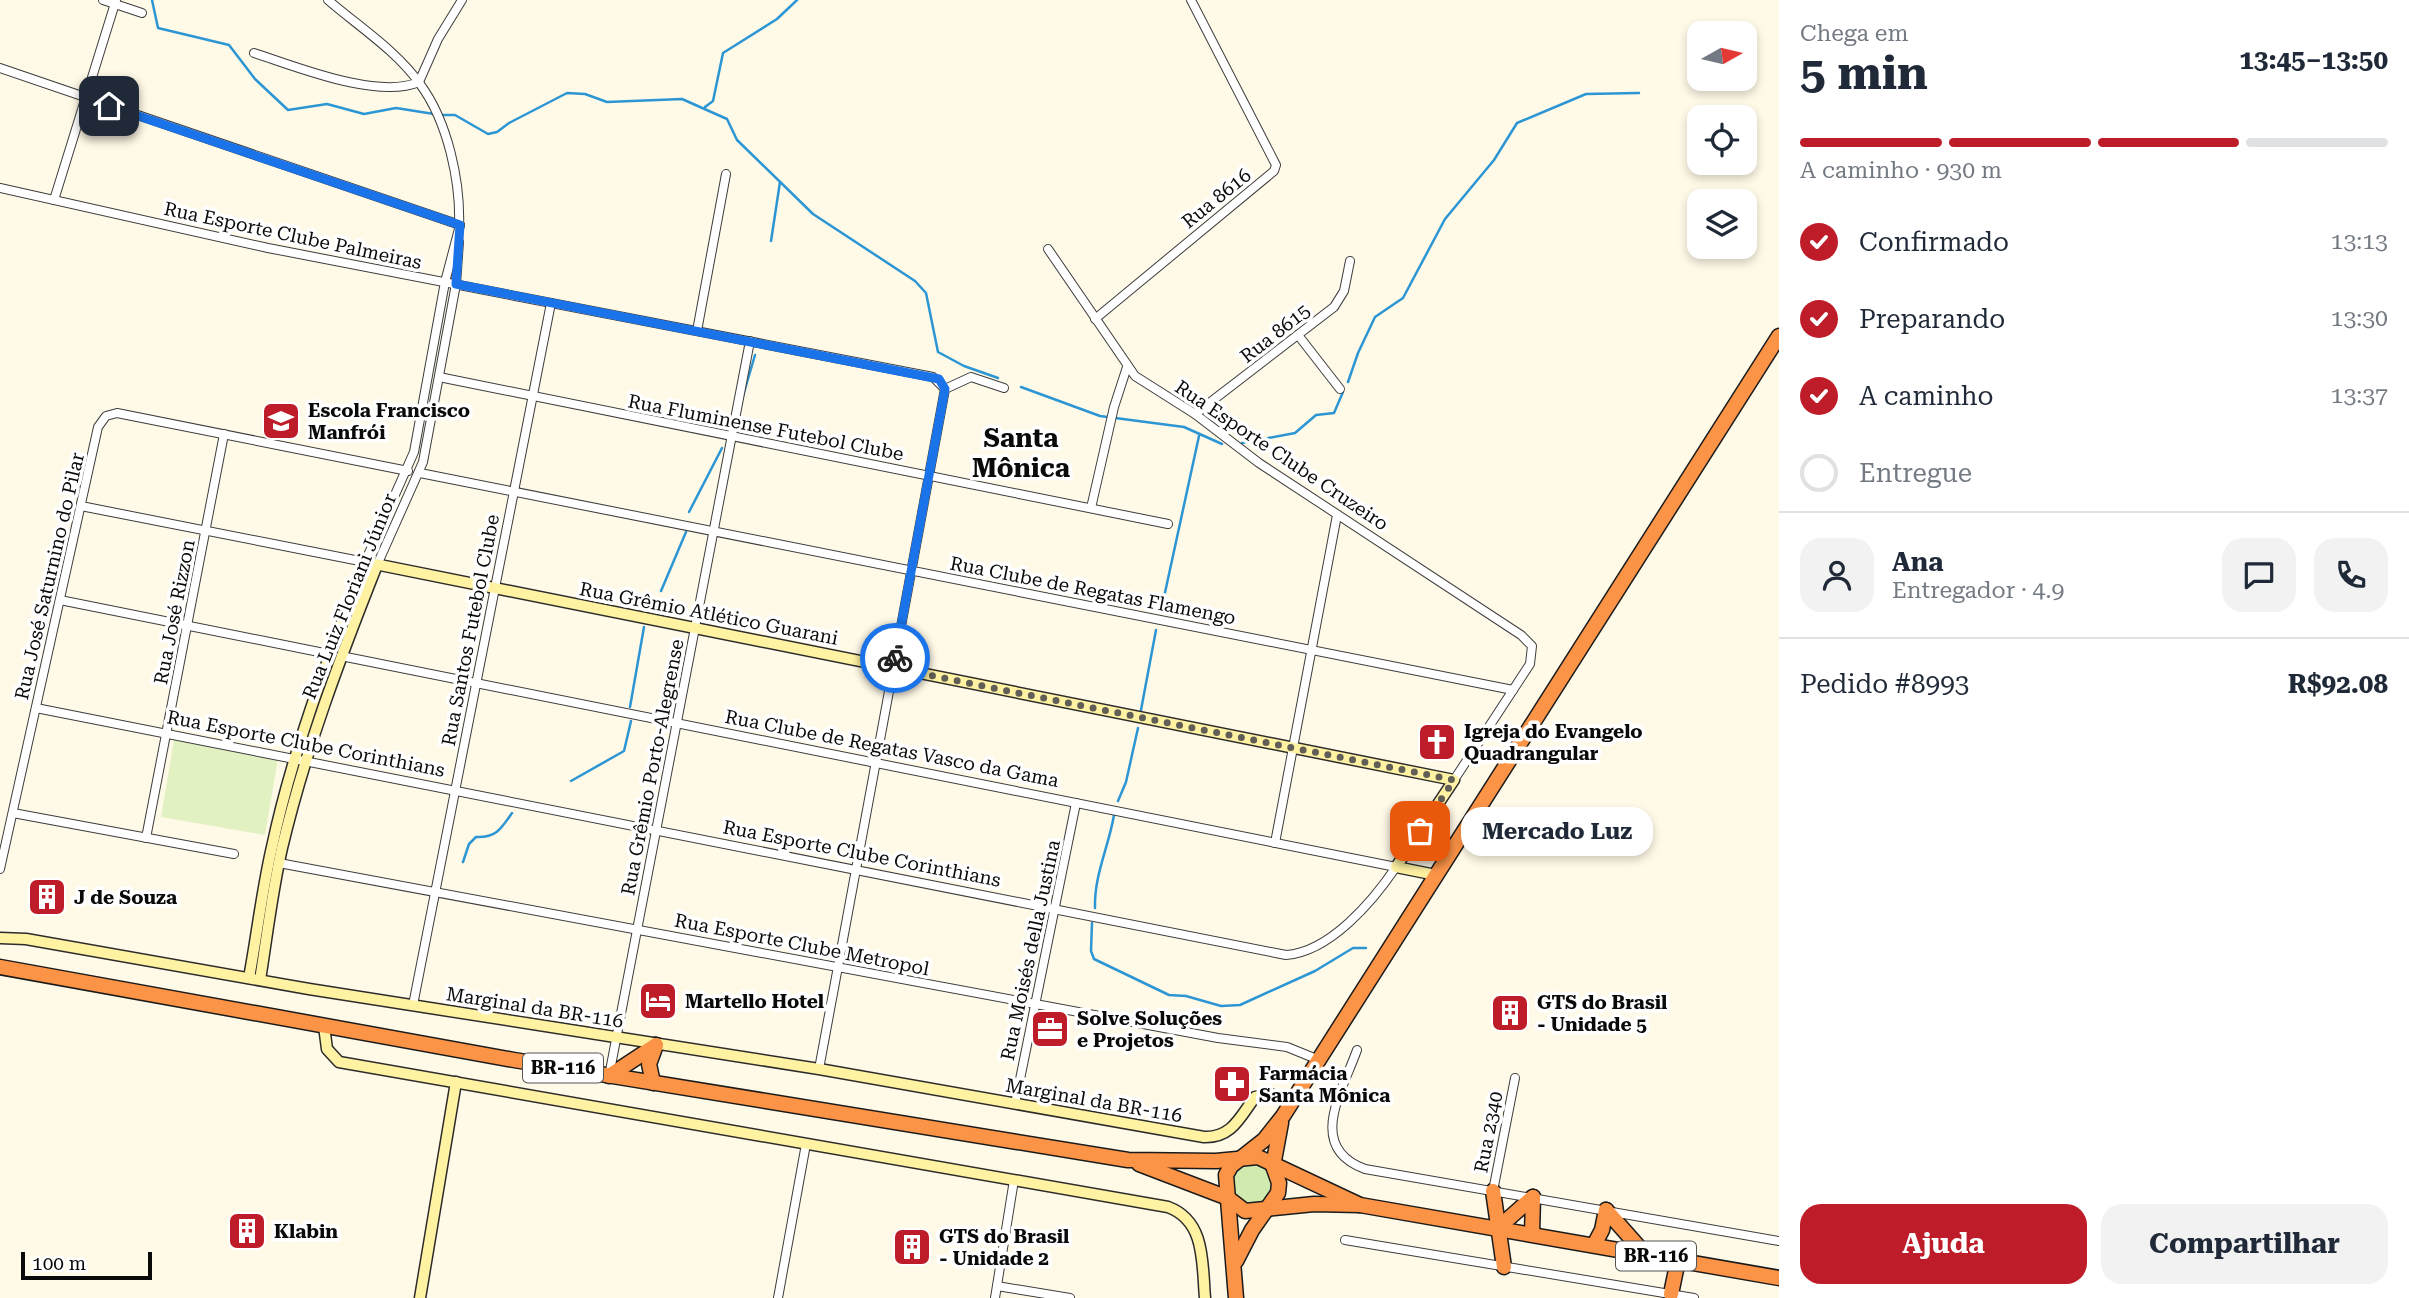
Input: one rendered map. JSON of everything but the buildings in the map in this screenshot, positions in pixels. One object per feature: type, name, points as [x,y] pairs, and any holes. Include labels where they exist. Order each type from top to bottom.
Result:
[{"type":"highway","points":[[1236,1298],[1226,1175],[1264,1140],[1293,1101],[1779,336]]},
{"type":"highway","name":"BR-116","points":[[0,967],[608,1076],[1128,1160],[1258,1157],[1360,1205]]},
{"type":"highway","points":[[608,1076],[656,1045]]},
{"type":"highway","points":[[653,1083],[649,1064],[656,1045]]},
{"type":"highway","points":[[1234,1266],[1278,1193],[1279,1183],[1273,1166],[1283,1116]]},
{"type":"highway","name":"BR-116","points":[[1128,1160],[1228,1198],[1245,1211],[1314,1204],[1360,1205],[1779,1278]]},
{"type":"highway","points":[[1493,1191],[1504,1267]]},
{"type":"highway","points":[[1498,1228],[1533,1197]]},
{"type":"highway","points":[[1532,1234],[1533,1197]]},
{"type":"highway","points":[[1594,1245],[1602,1230],[1606,1210]]},
{"type":"highway","points":[[1606,1210],[1645,1254]]},
{"type":"highway","points":[[1671,1294],[1678,1259]]},
{"type":"street","points":[[103,0],[116,2],[142,13]]},
{"type":"street","name":"Rua Luiz Floriani Júnior","points":[[328,0],[419,82],[437,118],[457,184],[460,225],[456,284],[420,473],[371,564]]},
{"type":"street","points":[[254,52],[349,82],[400,87],[419,82],[438,39],[462,0]]},
{"type":"street","name":"Rua 8616","points":[[1095,319],[1274,171],[1276,165],[1191,0]]},
{"type":"street","points":[[54,200],[84,97],[116,2]]},
{"type":"street","points":[[0,68],[460,225]]},
{"type":"street","points":[[696,331],[726,174]]},
{"type":"street","name":"Rua Esporte Clube Palmeiras","points":[[0,188],[268,248],[933,377],[945,389]]},
{"type":"street","name":"Rua Luiz Floriani Júnior","points":[[255,979],[271,850],[335,655],[414,452],[445,282],[460,225]]},
{"type":"street","name":"Rua Esporte Clube Cruzeiro","points":[[1048,249],[1127,367],[1144,382],[1195,414],[1253,459],[1521,635],[1534,651]]},
{"type":"street","name":"Rua 8615","points":[[1195,414],[1334,307],[1340,298],[1350,261]]},
{"type":"street","name":"Rua Santos Futebol Clube","points":[[413,1005],[551,303]]},
{"type":"street","points":[[1298,335],[1339,389]]},
{"type":"street","name":"Rua Grêmio Porto-Alegrense","points":[[608,1076],[750,341]]},
{"type":"street","points":[[1091,508],[1114,407],[1127,367]]},
{"type":"street","name":"Rua Fluminense Futebol Clube","points":[[439,377],[1168,524]]},
{"type":"street","points":[[819,1069],[945,389],[971,377],[1004,388]]},
{"type":"street","name":"Rua José Saturnino do Pilar","points":[[0,869],[99,427],[106,416],[117,413],[224,434]]},
{"type":"street","points":[[224,434],[408,471]]},
{"type":"street","name":"Rua José Rizzon","points":[[146,838],[224,434]]},
{"type":"street","name":"Rua Clube de Regatas Flamengo","points":[[420,473],[1513,690]]},
{"type":"street","name":"Rua Grêmio Atlético Guarani","points":[[81,506],[1454,780]]},
{"type":"street","points":[[1275,843],[1338,514]]},
{"type":"street","name":"Rua Clube de Regatas Vasco da Gama","points":[[60,600],[1436,875]]},
{"type":"street","name":"Rua Esporte Clube Corinthians","points":[[36,708],[1286,955],[1300,954],[1366,909],[1530,664],[1534,651]]},
{"type":"street","name":"Rua Luiz Floriani Júnior","points":[[255,979],[301,760]]},
{"type":"street","name":"Rua Moisés della Justina","points":[[1015,1104],[1076,803]]},
{"type":"street","points":[[13,813],[234,854]]},
{"type":"street","name":"Rua Esporte Clube Metropol","points":[[279,863],[1217,1038],[1287,1047],[1319,1060]]},
{"type":"street","name":"Marginal da BR-116","points":[[0,938],[26,939],[413,1005],[572,1028],[656,1045],[819,1069],[1215,1137],[1230,1132],[1255,1097],[1270,1094],[1293,1101]]},
{"type":"street","points":[[324,1027],[327,1049],[339,1062],[1168,1207],[1189,1219],[1199,1240],[1205,1298]]},
{"type":"street","points":[[1357,1050],[1332,1118],[1331,1134],[1342,1157],[1365,1169],[1779,1241]]},
{"type":"street","name":"Rua 2340","points":[[1493,1191],[1515,1078]]},
{"type":"street","points":[[420,1298],[456,1082]]},
{"type":"street","points":[[778,1298],[806,1144]]},
{"type":"street","points":[[995,1298],[1014,1180]]},
{"type":"street","points":[[1345,1240],[1694,1298]]},
{"type":"street","points":[[997,1286],[1070,1298]]},
{"type":"green space","points":[[174,740],[278,758],[265,835],[161,817]]},
{"type":"green space","points":[[1252,1164],[1260,1165],[1266,1170],[1271,1176],[1271,1192],[1266,1198],[1260,1203],[1252,1204],[1244,1203],[1238,1198],[1233,1192],[1232,1184],[1233,1176],[1238,1170],[1244,1165]]},
{"type":"waterway","points":[[152,0],[158,28],[229,45],[255,79],[288,110],[327,104],[364,114],[396,108],[434,114]]},
{"type":"waterway","points":[[705,107],[713,101],[723,53],[777,19],[797,0]]},
{"type":"waterway","points":[[440,115],[455,115],[488,134],[497,132],[567,93],[585,94],[607,102],[682,99],[727,119],[737,140],[813,214],[915,281],[926,293],[938,352],[964,366],[998,378]]},
{"type":"waterway","points":[[1348,382],[1375,317],[1403,298],[1445,219],[1494,160],[1517,123],[1586,94],[1639,93]]},
{"type":"waterway","points":[[771,241],[780,182]]},
{"type":"waterway","points":[[743,396],[755,355]]},
{"type":"waterway","points":[[1021,387],[1100,416],[1184,427],[1222,444]]},
{"type":"waterway","points":[[1242,443],[1295,433],[1316,415],[1334,413],[1343,392]]},
{"type":"waterway","points":[[1161,611],[1199,436]]},
{"type":"waterway","points":[[689,512],[722,448]]},
{"type":"waterway","points":[[661,591],[686,532]]},
{"type":"waterway","points":[[630,707],[644,627]]},
{"type":"waterway","points":[[1141,710],[1156,630]]},
{"type":"waterway","points":[[571,781],[624,751],[631,721]]},
{"type":"waterway","points":[[1118,801],[1126,782],[1138,728]]},
{"type":"waterway","points":[[463,862],[469,844],[476,837],[489,836],[497,831],[512,813]]},
{"type":"waterway","points":[[1095,908],[1099,872],[1114,815]]},
{"type":"waterway","points":[[1092,923],[1091,951],[1094,959],[1169,995],[1186,996],[1221,1006],[1240,1005],[1315,971],[1353,948],[1366,948]]},
{"type":"way so far","points":[[895,658],[893,668],[1454,780],[1420,831]]},
{"type":"place","name":"Escola Francisco Manfrói","points":[[281,421]]},
{"type":"place","name":"Igreja do Evangelo Quadrangular","points":[[1437,742]]},
{"type":"place","name":"Mercado Luz","points":[[1420,831]]},
{"type":"place","name":"J de Souza","points":[[47,897]]},
{"type":"place","name":"Martello Hotel","points":[[658,1001]]},
{"type":"place","name":"GTS do Brasil - Unidade 5","points":[[1510,1013]]},
{"type":"place","name":"Solve Soluções e Projetos","points":[[1050,1029]]},
{"type":"place","name":"Farmácia Santa Mônica","points":[[1232,1084]]},
{"type":"place","name":"Klabin","points":[[247,1231]]},
{"type":"place","name":"GTS do Brasil - Unidade 2","points":[[912,1247]]},
{"type":"district","name":"Santa Mônica","points":[[1021,453]]},
{"type":"route","points":[[109,106],[460,225],[456,284],[939,379],[945,389],[895,658]]}]
